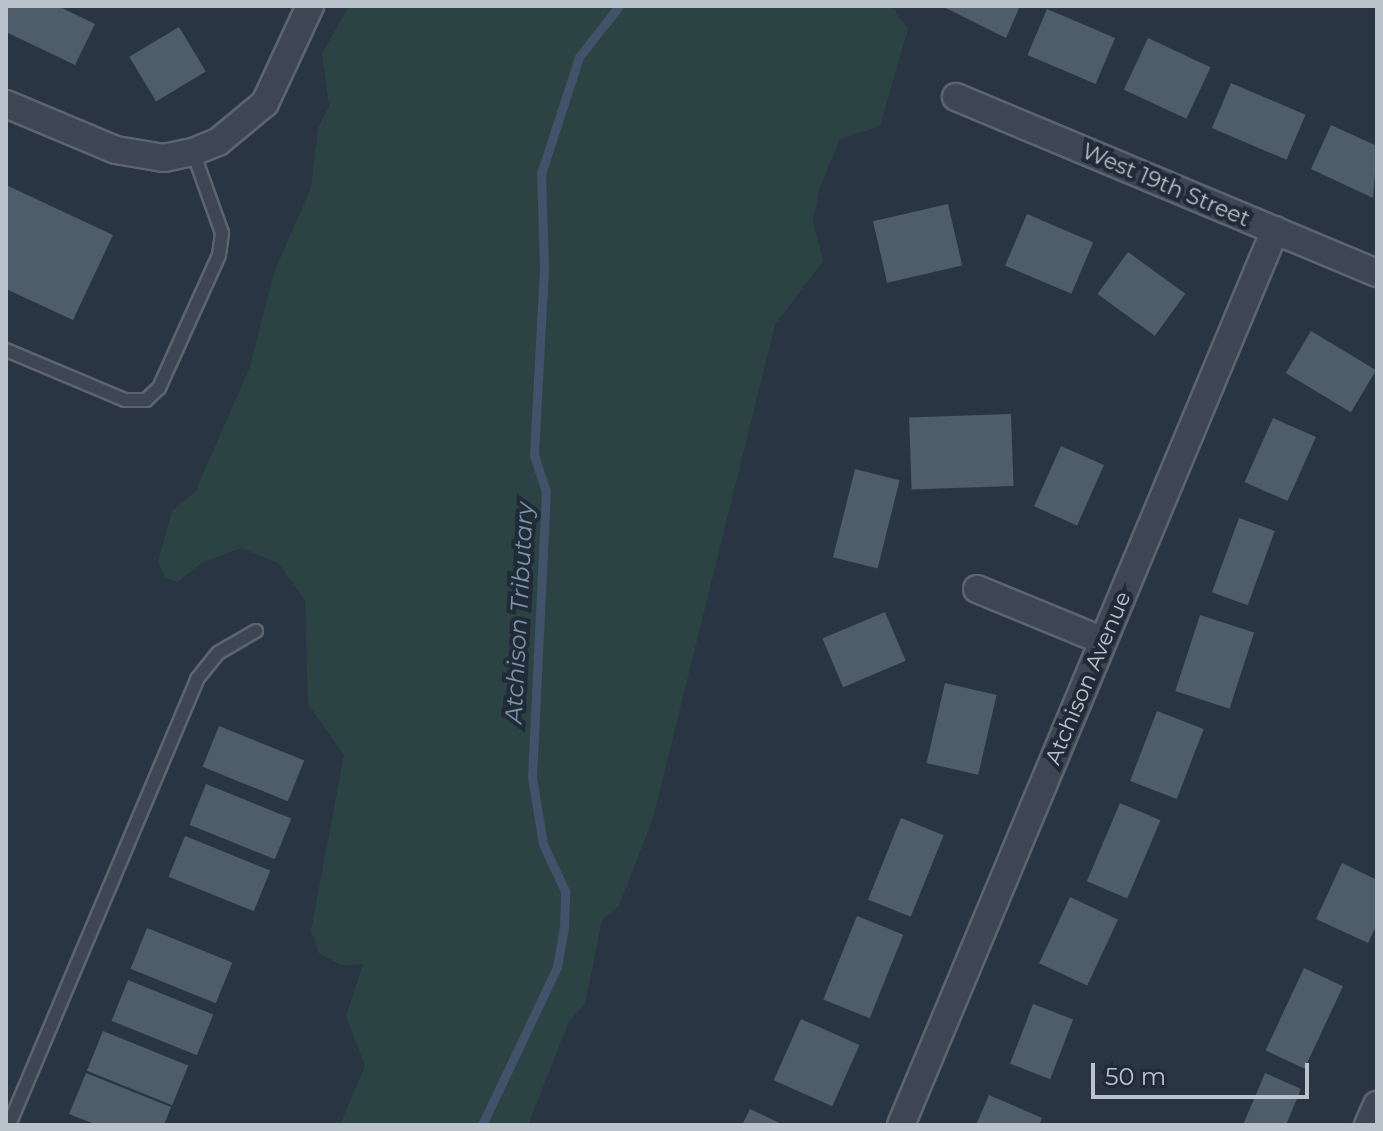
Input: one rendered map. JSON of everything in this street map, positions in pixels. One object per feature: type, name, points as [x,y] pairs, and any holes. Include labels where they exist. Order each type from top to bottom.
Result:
[{"type":"street","points":[[6,104],[116,150],[164,158],[193,152],[218,142],[265,103],[310,6]]},
{"type":"street","name":"West 19th Street","points":[[956,97],[1377,273]]},
{"type":"street","name":"Atchison Avenue","points":[[901,1125],[1275,230]]},
{"type":"street","points":[[977,589],[1103,641]]},
{"type":"street","points":[[1368,1125],[1377,1105]]},
{"type":"lane","points":[[6,350],[125,400],[146,400],[159,388],[219,255],[222,233],[193,152]]},
{"type":"lane","points":[[9,1125],[197,679],[218,653],[256,631]]},
{"type":"green space","points":[[349,6],[892,6],[908,29],[880,126],[840,139],[819,190],[813,222],[823,261],[775,325],[653,818],[619,906],[602,920],[585,1004],[569,1021],[528,1125],[340,1125],[365,1066],[346,1016],[363,964],[341,965],[319,953],[311,931],[344,755],[308,704],[305,600],[278,563],[241,548],[201,563],[178,582],[165,578],[158,562],[172,511],[195,492],[250,367],[274,272],[311,188],[318,128],[329,106],[322,54]]},
{"type":"building","points":[[6,6],[58,6],[95,24],[75,65],[6,32]]},
{"type":"building","points":[[942,6],[1020,6],[1006,38]]},
{"type":"building","points":[[1047,9],[1115,38],[1096,84],[1027,55]]},
{"type":"building","points":[[179,27],[206,72],[156,101],[129,57]]},
{"type":"building","points":[[1148,38],[1211,67],[1186,119],[1124,90]]},
{"type":"building","points":[[1231,83],[1306,115],[1286,160],[1212,128]]},
{"type":"building","points":[[1331,125],[1377,146],[1373,198],[1311,169]]},
{"type":"building","points":[[6,185],[113,235],[73,320],[6,289]]},
{"type":"building","points":[[948,204],[962,265],[887,283],[873,221]]},
{"type":"building","points":[[1027,214],[1093,242],[1071,294],[1005,266]]},
{"type":"building","points":[[1128,252],[1185,294],[1155,336],[1097,294]]},
{"type":"building","points":[[1311,331],[1376,370],[1351,412],[1286,373]]},
{"type":"building","points":[[1011,414],[1014,486],[912,490],[909,418]]},
{"type":"building","points":[[1273,418],[1316,437],[1287,501],[1245,482]]},
{"type":"building","points":[[1061,446],[1104,465],[1077,525],[1034,506]]},
{"type":"building","points":[[855,469],[900,480],[878,568],[833,557]]},
{"type":"building","points":[[1239,518],[1275,531],[1248,605],[1212,592]]},
{"type":"building","points":[[885,612],[906,661],[843,687],[822,639]]},
{"type":"building","points":[[1200,615],[1254,633],[1229,709],[1175,691]]},
{"type":"building","points":[[945,683],[997,695],[978,775],[927,763]]},
{"type":"building","points":[[1157,711],[1204,729],[1177,799],[1130,781]]},
{"type":"building","points":[[219,726],[304,760],[288,801],[203,767]]},
{"type":"building","points":[[206,784],[291,818],[275,859],[190,825]]},
{"type":"building","points":[[1120,803],[1161,820],[1127,898],[1087,881]]},
{"type":"building","points":[[901,818],[944,835],[911,917],[868,900]]},
{"type":"building","points":[[185,836],[270,870],[254,911],[169,877]]},
{"type":"building","points":[[1342,863],[1377,880],[1377,924],[1368,943],[1316,919]]},
{"type":"building","points":[[1070,897],[1118,919],[1087,986],[1039,963]]},
{"type":"building","points":[[857,916],[903,935],[870,1018],[823,999]]},
{"type":"building","points":[[147,928],[232,962],[216,1003],[131,969]]},
{"type":"building","points":[[1304,968],[1343,986],[1305,1069],[1266,1050]]},
{"type":"building","points":[[128,980],[213,1014],[197,1055],[112,1021]]},
{"type":"building","points":[[1033,1004],[1073,1019],[1050,1079],[1010,1064]]},
{"type":"building","points":[[801,1019],[859,1045],[832,1106],[774,1080]]},
{"type":"building","points":[[103,1031],[188,1065],[172,1105],[87,1071]]},
{"type":"building","points":[[86,1073],[171,1107],[164,1125],[97,1125],[69,1114]]},
{"type":"building","points":[[1265,1073],[1301,1089],[1286,1125],[1243,1125]]},
{"type":"building","points":[[989,1095],[1042,1118],[1039,1125],[976,1125]]},
{"type":"building","points":[[750,1109],[784,1125],[742,1125]]},
{"type":"waterway","name":"Atchison Tributary","points":[[482,1125],[557,967],[564,927],[565,891],[543,844],[532,777],[546,492],[534,454],[544,267],[541,174],[579,57],[619,6]]}]
